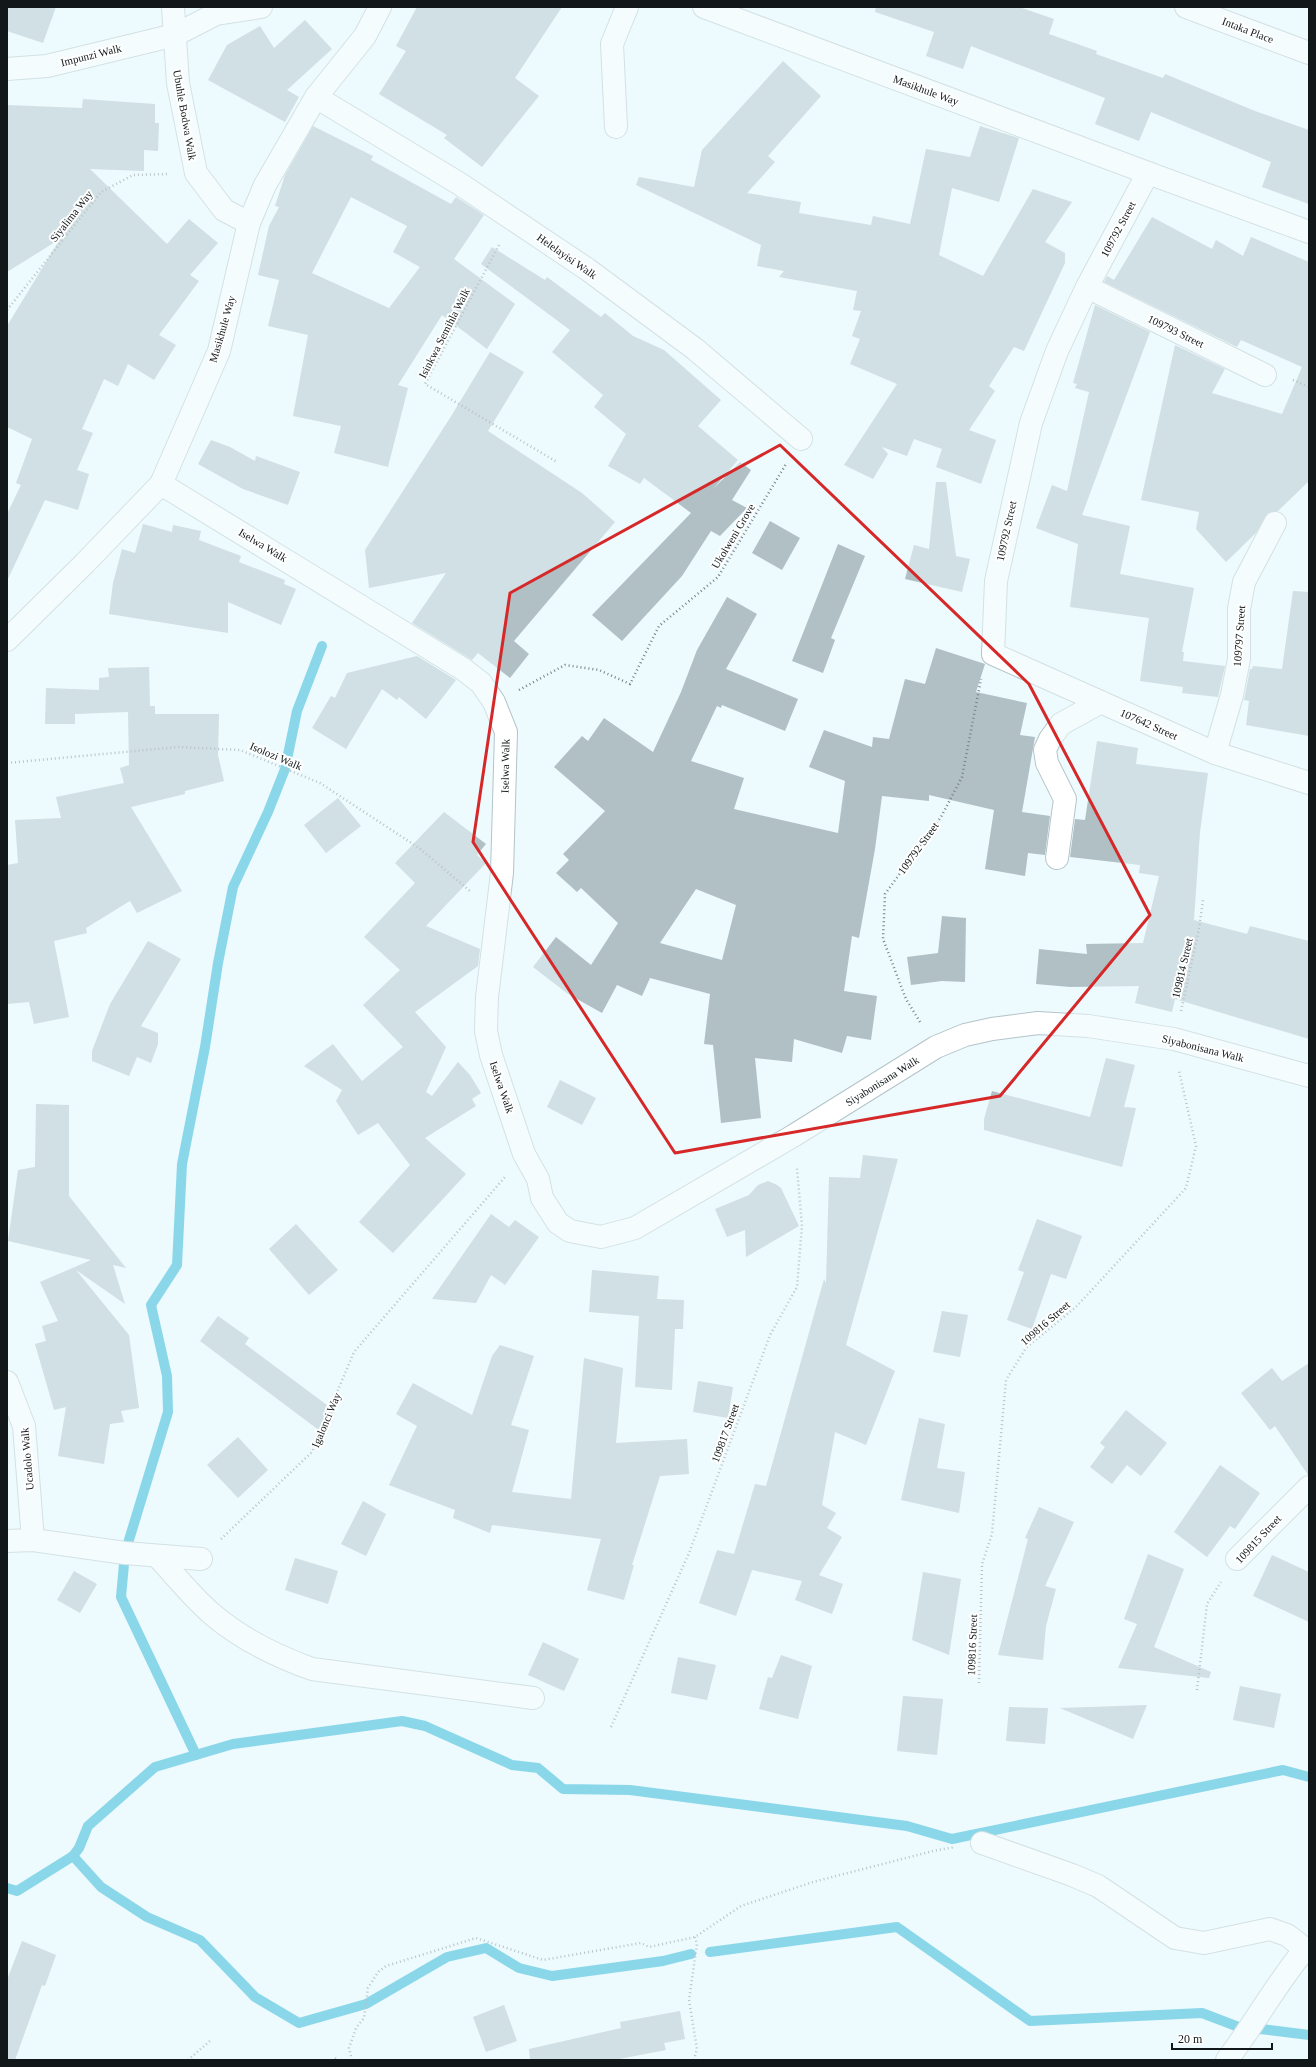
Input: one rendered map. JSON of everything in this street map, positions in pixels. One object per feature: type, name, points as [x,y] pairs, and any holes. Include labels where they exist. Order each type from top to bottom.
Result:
[{"type":"street","name":"Ubuhle Bodwa Walk","points":[[173,7],[180,98],[196,173],[224,210],[249,223]]},
{"type":"street","name":"Impunzi Walk","points":[[7,69],[47,66],[174,34],[216,14],[261,7]]},
{"type":"street","name":"Masikhule Way","points":[[8,638],[85,563],[161,484],[218,351],[249,223],[265,185],[316,97],[365,36],[380,7]]},
{"type":"street","points":[[616,127],[612,44],[627,7]]},
{"type":"street","name":"Masikhule Way","points":[[704,7],[1148,173]]},
{"type":"street","name":"Intaka Place","points":[[1186,7],[1309,53]]},
{"type":"street","name":"Helelayisi Walk","points":[[316,97],[514,218],[587,269],[695,349],[801,439]]},
{"type":"street","points":[[1148,173],[1309,232]]},
{"type":"street","name":"109792 Street","points":[[994,654],[996,581],[1031,423],[1057,352],[1087,287],[1148,173]]},
{"type":"street","name":"109793 Street","points":[[1087,287],[1265,375]]},
{"type":"street","name":"Iselwa Walk","points":[[161,484],[462,669],[482,683],[494,702],[506,732],[506,758],[502,872],[487,996],[486,1031],[491,1055],[524,1154]]},
{"type":"street","name":"109797 Street","points":[[1215,753],[1232,695],[1239,659],[1239,609],[1244,582],[1275,523]]},
{"type":"street","name":"107642 Street","points":[[994,654],[1215,753],[1309,783]]},
{"type":"street","points":[[1057,858],[1065,800],[1047,763],[1045,750],[1050,739],[1061,724],[1101,702]]},
{"type":"street","name":"Siyabonisana Walk","points":[[524,1154],[538,1179],[542,1198],[558,1223],[570,1231],[601,1237],[635,1228],[793,1136],[936,1047],[965,1034],[1038,1023],[1088,1026],[1174,1039],[1309,1076]]},
{"type":"street","name":"Ucadolo Walk","points":[[7,1382],[24,1426],[34,1540]]},
{"type":"street","name":"109815 Street","points":[[1237,1558],[1309,1487]]},
{"type":"street","points":[[7,1541],[34,1540],[157,1556],[201,1559]]},
{"type":"street","points":[[157,1556],[212,1614],[257,1645],[280,1658],[312,1669],[533,1698]]},
{"type":"street","points":[[982,1843],[1072,1875],[1098,1886],[1175,1938],[1204,1943],[1270,1929],[1286,1935],[1307,1949],[1283,1976],[1249,2031],[1227,2060]]},
{"type":"path","name":"Siyalima Way","points":[[7,310],[101,192],[133,175],[196,173]]},
{"type":"path","name":"Isinkwa Semihla Walk","points":[[514,218],[425,384],[557,462]]},
{"type":"path","name":"Ukolweni Grove","points":[[494,702],[565,665],[599,670],[630,684],[659,626],[718,577],[801,439]]},
{"type":"path","name":"109792 Street","points":[[936,1047],[906,999],[882,939],[885,894],[941,817],[962,777],[982,674],[994,654]]},
{"type":"path","name":"Isolozi Walk","points":[[7,763],[178,747],[240,750],[320,783],[419,848],[496,912]]},
{"type":"path","name":"109814 Street","points":[[1174,1039],[1200,929],[1203,900]]},
{"type":"path","name":"109816 Street","points":[[979,1683],[982,1564],[992,1534],[1006,1380],[1026,1348],[1076,1307],[1186,1188],[1196,1146],[1180,1076],[1174,1039]]},
{"type":"path","name":"109817 Street","points":[[611,1727],[689,1553],[770,1335],[798,1287],[802,1226],[793,1136]]},
{"type":"path","name":"Igalonci Way","points":[[201,1559],[312,1452],[354,1352],[524,1154]]},
{"type":"path","name":"109815 Street","points":[[1196,1690],[1207,1604],[1237,1558]]},
{"type":"path","points":[[352,2060],[349,2048],[356,2028],[364,2018],[368,1988],[378,1972],[386,1966],[476,1938],[543,1960],[641,1943],[649,1947],[695,1937],[741,1906],[813,1882],[933,1851],[982,1843]]},
{"type":"path","points":[[694,2060],[697,2049],[689,2000],[697,1944],[695,1937]]},
{"type":"path","points":[[188,2060],[211,2040]]},
{"type":"highlighted area","points":[[780,445],[1029,684],[1150,915],[1000,1096],[675,1153],[473,842],[510,593]]},
{"type":"building","points":[[7,7],[56,7],[43,43],[7,31]]},
{"type":"building","points":[[417,7],[562,7],[515,78],[539,96],[482,167],[444,138],[447,135],[379,94],[406,51],[396,46]]},
{"type":"building","points":[[876,7],[1019,7],[1054,19],[1049,34],[1097,51],[1096,54],[1163,78],[1165,74],[1255,111],[1309,130],[1309,204],[1262,187],[1271,162],[1151,112],[1139,141],[1095,124],[1105,98],[971,46],[963,69],[926,56],[934,32],[875,12]]},
{"type":"building","points":[[305,20],[332,49],[287,90],[299,97],[285,122],[208,80],[227,45],[260,26],[274,48]]},
{"type":"building","points":[[783,61],[821,96],[768,156],[775,162],[747,193],[801,202],[799,213],[871,225],[873,216],[910,224],[926,149],[970,157],[980,126],[1019,138],[999,202],[952,188],[939,255],[983,276],[1033,189],[1072,202],[1045,242],[1065,253],[1065,263],[1024,351],[1014,347],[989,386],[995,391],[969,430],[996,440],[981,484],[936,467],[942,449],[914,439],[907,456],[882,447],[888,454],[873,479],[844,465],[897,384],[850,364],[860,339],[852,336],[861,311],[853,310],[857,291],[779,277],[784,271],[757,266],[761,245],[636,185],[639,177],[694,187],[702,150]]},
{"type":"building","points":[[83,99],[155,104],[155,123],[159,123],[158,151],[144,150],[144,171],[90,169],[167,244],[189,219],[218,243],[190,275],[199,281],[159,335],[176,345],[154,380],[128,364],[118,386],[104,379],[82,429],[93,433],[77,470],[89,474],[78,510],[45,500],[7,581],[7,514],[21,485],[16,483],[32,439],[7,427],[7,326],[60,239],[7,272],[7,105],[82,108]]},
{"type":"building","points":[[313,126],[373,156],[371,160],[451,204],[456,197],[484,215],[454,259],[515,304],[487,349],[442,315],[398,385],[408,388],[388,467],[334,453],[341,426],[293,416],[308,335],[268,326],[279,280],[258,275],[269,226],[279,207],[275,206],[285,175]],"holes":[[[351,197],[407,226],[393,252],[420,267],[389,308],[312,273]]]},
{"type":"building","points":[[1152,217],[1212,249],[1216,240],[1243,256],[1251,237],[1309,262],[1309,481],[1278,511],[1268,513],[1256,533],[1226,562],[1196,529],[1199,512],[1141,500],[1175,345],[1225,369],[1212,393],[1282,414],[1302,367],[1241,340],[1237,347],[1104,282],[1107,276],[1114,280]]},
{"type":"building","points":[[492,247],[545,280],[547,277],[601,317],[605,313],[633,336],[664,350],[721,400],[698,426],[738,460],[713,489],[740,462],[751,470],[732,500],[747,508],[720,536],[711,531],[682,576],[622,641],[592,615],[691,513],[644,478],[640,484],[608,466],[626,434],[594,407],[603,395],[552,352],[570,330],[481,264]]},
{"type":"building","points":[[1095,305],[1150,332],[1082,515],[1130,526],[1120,574],[1194,588],[1182,652],[1184,652],[1183,661],[1225,666],[1218,697],[1182,693],[1183,687],[1140,681],[1149,618],[1070,607],[1078,544],[1036,528],[1052,485],[1067,491],[1089,392],[1075,388],[1077,384],[1073,383]]},
{"type":"building","points":[[490,352],[524,372],[488,431],[582,493],[615,522],[514,641],[529,654],[510,678],[478,653],[472,660],[412,623],[446,573],[369,588],[365,550],[450,418]]},
{"type":"building","points":[[211,440],[230,447],[255,461],[256,456],[300,472],[288,505],[243,489],[198,464]]},
{"type":"building","points":[[936,482],[946,482],[956,556],[970,559],[962,592],[905,579],[914,545],[929,549]]},
{"type":"building","points":[[770,521],[800,538],[782,570],[752,553]]},
{"type":"building","points":[[143,524],[172,532],[173,525],[201,531],[199,540],[241,556],[239,562],[285,580],[284,584],[296,589],[281,625],[228,602],[228,633],[109,614],[113,583],[122,549],[135,553]]},
{"type":"building","points":[[838,544],[865,556],[831,638],[835,640],[823,673],[792,661]]},
{"type":"building","points":[[1293,591],[1309,592],[1309,736],[1246,725],[1249,701],[1244,700],[1250,669],[1252,669],[1253,666],[1282,669]]},
{"type":"building","points":[[727,597],[757,614],[726,669],[798,699],[785,731],[722,705],[721,708],[717,706],[691,761],[744,778],[734,809],[838,833],[845,781],[809,767],[824,730],[872,747],[873,737],[889,739],[905,679],[925,684],[936,648],[985,664],[976,692],[1027,703],[1020,735],[1035,737],[1022,812],[1050,816],[1045,855],[1028,853],[1025,876],[985,869],[994,810],[929,795],[929,801],[882,796],[875,849],[859,938],[852,936],[844,991],[877,996],[871,1040],[847,1036],[842,1053],[794,1039],[792,1062],[755,1058],[761,1118],[721,1123],[713,1045],[704,1044],[710,994],[650,978],[642,996],[617,985],[602,1013],[568,994],[533,967],[556,937],[591,965],[618,923],[581,888],[577,892],[556,873],[569,860],[563,854],[605,811],[554,767],[582,736],[588,741],[604,718],[653,752],[681,692],[697,650]],"holes":[[[696,889],[736,905],[722,960],[660,943]]]},
{"type":"building","points":[[417,656],[456,680],[426,719],[399,697],[397,700],[382,689],[346,749],[312,728],[331,696],[335,698],[347,673]]},
{"type":"building","points":[[149,667],[150,706],[155,706],[155,714],[219,714],[218,755],[224,781],[185,791],[185,794],[131,807],[182,891],[137,913],[130,901],[86,928],[87,933],[54,941],[69,1017],[34,1024],[29,1002],[7,1004],[7,865],[18,863],[15,820],[61,818],[56,797],[124,783],[120,768],[129,765],[128,712],[75,714],[75,724],[45,724],[46,688],[99,690],[99,678],[109,677],[108,668]]},
{"type":"building","points":[[1097,741],[1138,748],[1136,764],[1208,773],[1200,832],[1194,920],[1247,934],[1250,926],[1309,941],[1309,1039],[1175,999],[1172,1012],[1135,1003],[1139,986],[1070,987],[1036,984],[1039,949],[1087,954],[1086,944],[1143,943],[1159,876],[1139,873],[1140,865],[1070,857],[1075,819],[1085,820]]},
{"type":"building","points":[[338,798],[361,826],[326,853],[304,825]]},
{"type":"building","points":[[444,812],[486,844],[477,855],[486,863],[426,926],[480,949],[478,966],[415,1012],[446,1047],[426,1092],[432,1096],[458,1062],[470,1075],[481,1093],[472,1099],[476,1106],[425,1138],[466,1174],[393,1253],[359,1222],[410,1165],[378,1123],[358,1135],[336,1101],[342,1090],[304,1066],[333,1044],[362,1081],[403,1047],[363,1005],[400,970],[364,937],[415,883],[395,863]]},
{"type":"building","points":[[942,916],[966,918],[965,982],[942,981],[911,985],[907,957],[938,953]]},
{"type":"building","points":[[148,941],[181,959],[141,1026],[158,1033],[158,1044],[151,1063],[137,1057],[129,1076],[92,1061],[92,1051],[110,1004]]},
{"type":"building","points":[[1106,1058],[1135,1065],[1124,1107],[1136,1108],[1122,1167],[984,1130],[984,1119],[992,1091],[1090,1117]]},
{"type":"building","points":[[560,1080],[596,1098],[582,1125],[547,1107]]},
{"type":"building","points":[[36,1104],[69,1105],[69,1196],[126,1268],[113,1265],[125,1304],[76,1270],[129,1335],[139,1408],[121,1411],[124,1422],[110,1424],[104,1464],[58,1456],[66,1407],[54,1410],[35,1344],[46,1341],[42,1326],[58,1321],[40,1282],[91,1260],[8,1241],[18,1170],[35,1167]]},
{"type":"building","points":[[863,1155],[898,1159],[846,1345],[895,1371],[866,1445],[835,1432],[822,1505],[836,1513],[827,1528],[842,1537],[819,1575],[843,1584],[832,1614],[795,1600],[802,1581],[752,1570],[736,1616],[699,1603],[717,1550],[734,1554],[755,1484],[766,1486],[824,1279],[826,1283],[829,1177],[860,1178]]},
{"type":"building","points":[[768,1181],[781,1188],[799,1226],[746,1257],[745,1230],[727,1237],[715,1209],[749,1195],[758,1185]]},
{"type":"building","points":[[491,1214],[509,1227],[515,1220],[539,1237],[505,1285],[491,1275],[476,1303],[432,1299]]},
{"type":"building","points":[[1037,1219],[1082,1236],[1066,1279],[1051,1274],[1032,1329],[1007,1320],[1024,1272],[1018,1270]]},
{"type":"building","points":[[296,1224],[338,1270],[309,1295],[269,1249]]},
{"type":"building","points":[[592,1270],[659,1276],[657,1299],[684,1300],[683,1329],[675,1329],[672,1390],[635,1387],[639,1316],[589,1312]]},
{"type":"building","points":[[942,1311],[968,1315],[960,1357],[933,1352]]},
{"type":"building","points":[[218,1316],[249,1338],[245,1344],[335,1411],[320,1431],[200,1341]]},
{"type":"building","points":[[500,1345],[534,1356],[511,1425],[529,1430],[512,1492],[571,1499],[584,1358],[623,1368],[616,1443],[687,1439],[689,1474],[660,1476],[632,1565],[634,1565],[624,1600],[587,1590],[601,1539],[492,1525],[490,1533],[453,1518],[455,1510],[389,1485],[417,1426],[396,1414],[413,1383],[472,1415],[492,1356]]},
{"type":"building","points":[[1309,1363],[1308,1475],[1275,1426],[1270,1430],[1241,1393],[1272,1368],[1282,1381]]},
{"type":"building","points":[[698,1381],[733,1387],[728,1418],[693,1412]]},
{"type":"building","points":[[1126,1410],[1167,1443],[1141,1476],[1127,1465],[1112,1484],[1090,1467],[1105,1447],[1100,1443]]},
{"type":"building","points":[[919,1418],[945,1424],[937,1468],[965,1472],[959,1513],[901,1500]]},
{"type":"building","points":[[238,1437],[268,1470],[238,1498],[207,1465]]},
{"type":"building","points":[[1220,1465],[1260,1493],[1235,1529],[1230,1526],[1207,1557],[1174,1532]]},
{"type":"building","points":[[363,1501],[386,1514],[366,1556],[341,1544]]},
{"type":"building","points":[[1039,1507],[1074,1522],[1045,1586],[1056,1589],[1046,1626],[1043,1660],[998,1655],[1028,1539],[1025,1538]]},
{"type":"building","points":[[1148,1554],[1184,1569],[1154,1647],[1211,1672],[1209,1678],[1118,1668],[1137,1624],[1124,1619]]},
{"type":"building","points":[[1272,1555],[1309,1572],[1309,1622],[1253,1596]]},
{"type":"building","points":[[295,1558],[338,1571],[328,1604],[285,1590]]},
{"type":"building","points":[[74,1571],[97,1584],[80,1613],[57,1600]]},
{"type":"building","points":[[923,1572],[961,1579],[949,1655],[912,1640]]},
{"type":"building","points":[[543,1642],[579,1659],[564,1691],[528,1675]]},
{"type":"building","points":[[781,1655],[812,1666],[798,1719],[759,1709],[768,1677],[772,1678]]},
{"type":"building","points":[[678,1657],[716,1665],[707,1700],[671,1693]]},
{"type":"building","points":[[1240,1686],[1281,1694],[1274,1728],[1233,1720]]},
{"type":"building","points":[[903,1696],[943,1699],[937,1755],[897,1751]]},
{"type":"building","points":[[1147,1705],[1133,1739],[1060,1708]]},
{"type":"building","points":[[1009,1707],[1048,1708],[1045,1744],[1006,1741]]},
{"type":"building","points":[[22,1941],[56,1955],[45,1986],[42,1985],[15,2060],[7,2060],[7,1980]]},
{"type":"building","points":[[504,2005],[517,2041],[486,2052],[473,2017]]},
{"type":"building","points":[[680,2011],[685,2039],[664,2043],[666,2050],[614,2060],[530,2060],[529,2049],[621,2028],[620,2022]]},
{"type":"waterway","points":[[196,1755],[121,1597],[125,1553],[168,1412],[167,1376],[151,1305],[177,1265],[182,1164],[205,1047],[218,963],[233,887],[268,812],[285,769],[297,711],[322,646]]},
{"type":"waterway","points":[[7,1888],[17,1891],[73,1856],[79,1848],[88,1826],[155,1767],[233,1744],[402,1721],[425,1726],[512,1765],[538,1768],[563,1789],[630,1790],[907,1826],[952,1839],[1283,1770],[1309,1777]]},
{"type":"waterway","points":[[73,1856],[101,1887],[147,1917],[200,1940],[255,1997],[299,2023],[366,2004],[447,1957],[486,1948],[519,1968],[552,1976],[663,1961],[691,1954]]},
{"type":"waterway","points":[[710,1952],[897,1927],[1030,2021],[1202,2013],[1249,2031],[1261,2029],[1309,2035]]}]
